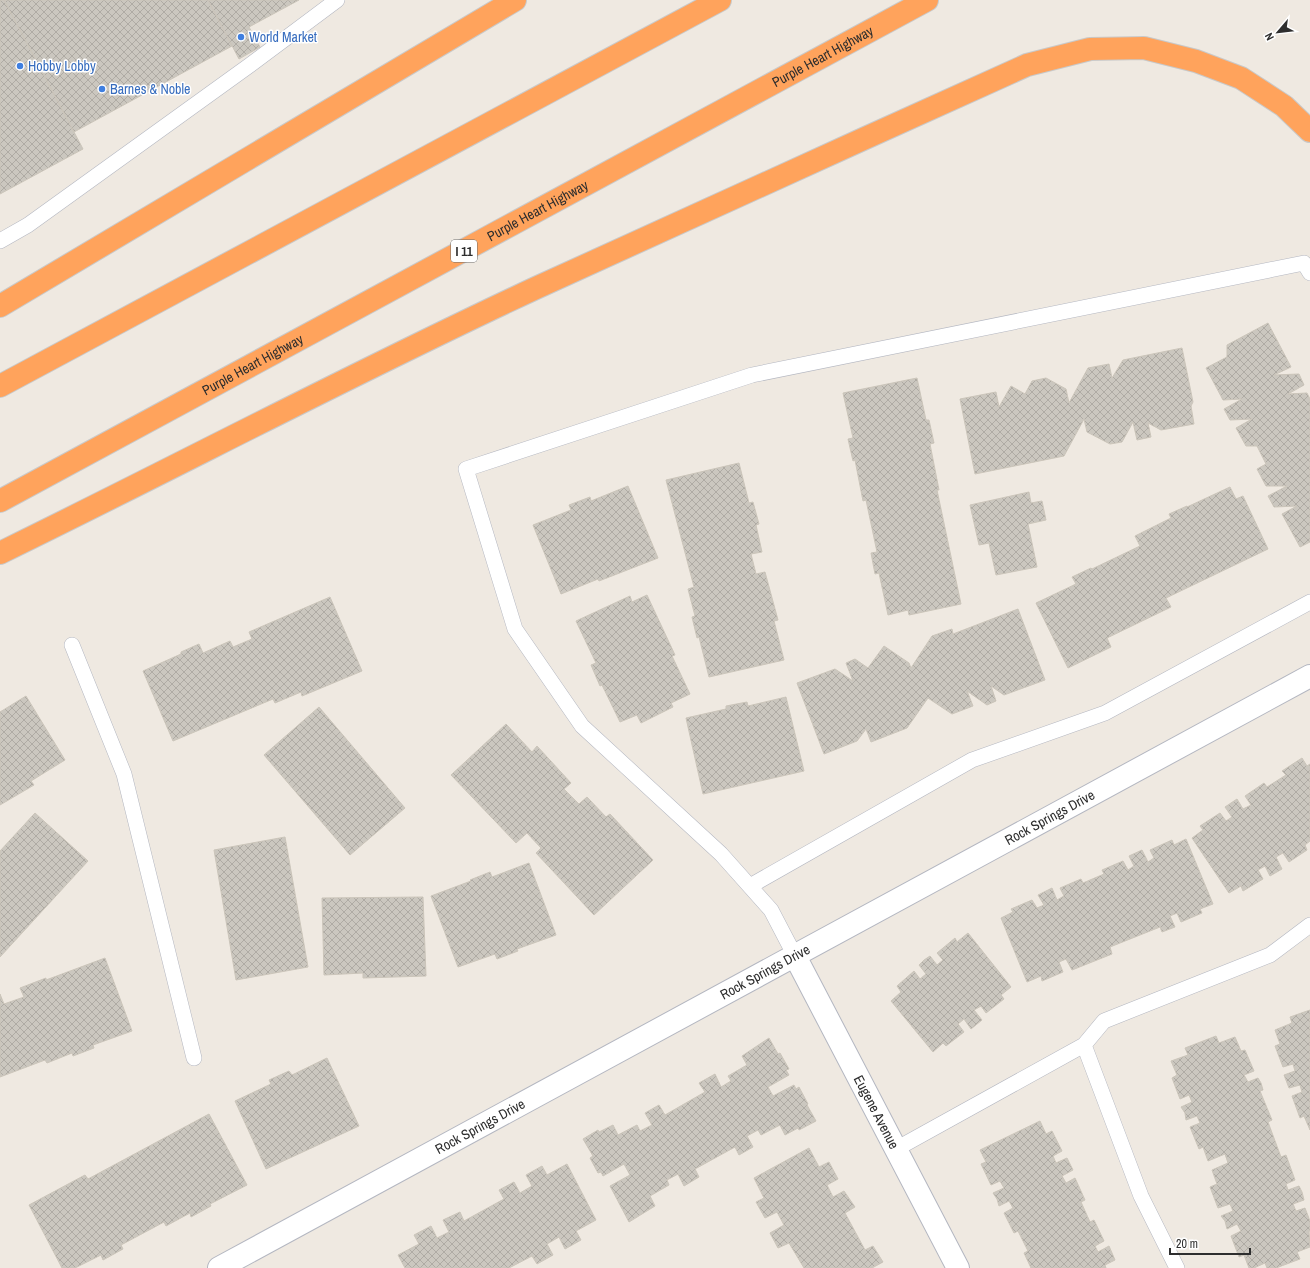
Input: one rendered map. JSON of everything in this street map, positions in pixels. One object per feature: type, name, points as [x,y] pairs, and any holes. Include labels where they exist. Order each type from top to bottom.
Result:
[{"type":"highway","points":[[0,306],[515,0]]},
{"type":"highway","points":[[0,386],[720,0]]},
{"type":"highway","name":"Purple Heart Highway","points":[[0,501],[927,0]]},
{"type":"highway","points":[[0,552],[140,484],[343,381],[523,294],[1027,65],[1090,49],[1144,48],[1196,61],[1242,78],[1284,106],[1310,131]]},
{"type":"main road","name":"Rock Springs Drive","points":[[219,1268],[1310,676]]},
{"type":"main road","name":"Eugene Avenue","points":[[795,956],[958,1268]]},
{"type":"lane","points":[[0,241],[28,225],[250,65],[337,0]]},
{"type":"lane","points":[[795,956],[771,910],[721,854],[582,726],[515,629],[466,469],[752,375],[1304,263],[1310,273]]},
{"type":"lane","points":[[750,886],[972,760],[1104,713],[1310,602]]},
{"type":"lane","points":[[72,645],[124,774],[194,1058]]},
{"type":"lane","points":[[896,1149],[1084,1045],[1104,1021],[1270,955],[1310,925]]},
{"type":"lane","points":[[1084,1045],[1141,1196],[1177,1268]]},
{"type":"building","name":"Hobby Lobby","points":[[0,0],[4,0],[83,149],[0,194]]},
{"type":"building","name":"Barnes & Noble","points":[[4,0],[208,0],[232,46],[74,132]]},
{"type":"building","name":"World Market","points":[[208,0],[299,0],[249,27],[260,47],[239,59]]},
{"type":"building","points":[[1268,323],[1291,367],[1274,375],[1299,374],[1304,385],[1288,394],[1307,393],[1310,399],[1310,542],[1300,547],[1282,514],[1297,506],[1274,507],[1268,496],[1287,486],[1266,486],[1257,469],[1266,464],[1257,446],[1246,446],[1236,428],[1252,419],[1230,420],[1224,409],[1242,399],[1223,400],[1206,368],[1227,357],[1227,345]]},
{"type":"building","points":[[1182,348],[1193,402],[1191,406],[1194,424],[1161,430],[1148,423],[1151,437],[1137,440],[1133,422],[1122,442],[1110,444],[1087,432],[1084,419],[1064,456],[975,474],[960,399],[996,392],[999,407],[1011,386],[1025,394],[1032,381],[1046,378],[1066,389],[1069,403],[1088,368],[1109,364],[1112,378],[1123,360]]},
{"type":"building","points":[[917,378],[926,420],[929,420],[934,443],[930,444],[939,490],[937,490],[961,604],[909,615],[908,610],[888,615],[879,573],[875,574],[871,553],[877,552],[866,500],[863,501],[855,460],[853,461],[848,439],[853,438],[843,393]]},
{"type":"building","points":[[739,463],[749,503],[753,502],[759,524],[756,525],[762,552],[751,554],[756,574],[765,572],[778,620],[774,621],[784,660],[709,677],[699,637],[697,638],[692,617],[695,616],[688,589],[694,587],[666,480]]},
{"type":"building","points":[[628,486],[658,558],[561,594],[533,525],[571,510],[569,505],[590,497],[591,501]]},
{"type":"building","points":[[1230,487],[1236,499],[1243,496],[1268,549],[1166,598],[1171,607],[1107,638],[1111,647],[1068,668],[1036,603],[1076,584],[1072,577],[1140,546],[1135,536],[1171,518],[1169,514]]},
{"type":"building","points":[[1029,492],[1031,503],[1042,501],[1046,520],[1028,524],[1037,567],[996,575],[989,543],[979,545],[970,505]]},
{"type":"building","points":[[647,595],[675,655],[672,656],[690,694],[671,703],[673,707],[641,723],[637,715],[620,722],[602,685],[600,686],[591,665],[596,663],[576,621],[630,596],[632,602]]},
{"type":"building","points":[[330,597],[362,671],[302,696],[301,692],[275,703],[273,699],[173,741],[143,671],[199,644],[203,653],[230,641],[233,647],[252,639],[249,632]]},
{"type":"building","points":[[1018,609],[1045,680],[1004,695],[991,686],[996,701],[987,705],[967,691],[973,706],[952,714],[928,698],[907,728],[871,742],[866,729],[857,741],[824,754],[797,683],[835,669],[853,681],[846,663],[855,659],[868,668],[884,646],[909,663],[911,668],[932,636],[952,629],[953,634]]},
{"type":"building","points":[[26,696],[65,760],[31,781],[34,785],[0,805],[0,712]]},
{"type":"building","points":[[786,697],[804,771],[703,794],[686,718],[726,709],[726,706],[747,702],[748,706]]},
{"type":"building","points":[[319,707],[405,808],[350,855],[264,755]]},
{"type":"building","points":[[506,724],[532,752],[537,746],[571,783],[564,789],[579,804],[587,797],[606,817],[610,814],[653,860],[594,915],[536,853],[541,848],[527,833],[516,843],[451,775]]},
{"type":"building","points":[[1302,758],[1307,766],[1310,764],[1310,841],[1305,845],[1307,850],[1289,862],[1283,853],[1276,857],[1282,869],[1270,876],[1265,866],[1258,870],[1263,879],[1243,891],[1241,886],[1229,893],[1192,838],[1203,830],[1200,826],[1220,813],[1226,821],[1232,817],[1225,807],[1237,799],[1243,809],[1251,805],[1245,796],[1264,783],[1267,787],[1286,775],[1282,771]]},
{"type":"building","points":[[35,813],[88,861],[0,957],[0,851]]},
{"type":"building","points":[[285,837],[308,967],[236,980],[214,850]]},
{"type":"building","points":[[1186,839],[1213,904],[1200,909],[1202,913],[1181,922],[1177,913],[1170,916],[1175,927],[1162,932],[1160,927],[1110,947],[1112,954],[1072,970],[1066,959],[1059,962],[1063,972],[1042,981],[1041,976],[1027,982],[1001,918],[1013,912],[1011,909],[1032,900],[1037,908],[1044,905],[1038,895],[1052,888],[1057,900],[1064,896],[1060,888],[1081,879],[1083,883],[1104,874],[1102,870],[1123,861],[1128,870],[1134,866],[1129,856],[1142,850],[1148,862],[1154,858],[1150,850],[1172,840],[1174,845]]},
{"type":"building","points":[[529,863],[556,935],[517,949],[518,951],[497,959],[495,954],[458,967],[431,896],[490,872],[492,877]]},
{"type":"building","points":[[423,897],[426,976],[363,978],[363,973],[324,975],[322,898]]},
{"type":"building","points":[[968,933],[1011,987],[1001,995],[1004,999],[986,1013],[981,1006],[974,1010],[982,1020],[971,1029],[964,1019],[958,1024],[964,1032],[946,1046],[943,1043],[933,1052],[891,1001],[901,992],[897,986],[914,971],[920,979],[926,974],[919,965],[924,960],[930,956],[937,965],[943,960],[937,953],[955,938],[957,942]]},
{"type":"building","points":[[105,958],[132,1031],[93,1045],[94,1048],[73,1056],[72,1053],[47,1063],[45,1060],[0,1077],[0,994],[4,1004],[24,997],[20,988]]},
{"type":"building","points":[[1310,1010],[1310,1130],[1304,1116],[1300,1118],[1292,1096],[1302,1092],[1300,1085],[1289,1088],[1284,1075],[1295,1071],[1293,1064],[1283,1067],[1275,1046],[1280,1044],[1275,1030],[1292,1023],[1290,1017]]},
{"type":"building","points":[[1216,1036],[1219,1043],[1235,1037],[1241,1051],[1245,1050],[1254,1071],[1244,1075],[1248,1082],[1258,1078],[1261,1083],[1263,1090],[1260,1091],[1272,1120],[1268,1122],[1281,1157],[1286,1155],[1295,1180],[1286,1184],[1288,1190],[1299,1186],[1302,1192],[1304,1200],[1293,1204],[1296,1211],[1305,1208],[1310,1221],[1310,1247],[1297,1252],[1300,1259],[1276,1268],[1267,1268],[1265,1263],[1254,1268],[1249,1268],[1244,1255],[1239,1257],[1231,1236],[1241,1231],[1237,1224],[1227,1229],[1225,1221],[1221,1216],[1233,1211],[1230,1204],[1218,1208],[1210,1187],[1217,1184],[1212,1170],[1228,1163],[1225,1154],[1208,1161],[1203,1147],[1199,1149],[1190,1127],[1200,1123],[1197,1116],[1186,1120],[1185,1113],[1181,1107],[1192,1102],[1189,1095],[1180,1099],[1172,1078],[1177,1075],[1171,1061],[1188,1055],[1185,1048]]},
{"type":"building","points":[[769,1038],[789,1069],[786,1070],[789,1075],[768,1087],[773,1096],[794,1085],[796,1089],[799,1087],[816,1121],[799,1130],[798,1128],[785,1135],[780,1125],[761,1135],[758,1130],[747,1136],[753,1147],[739,1155],[735,1147],[695,1169],[699,1177],[684,1186],[678,1174],[667,1180],[669,1185],[650,1196],[655,1206],[629,1222],[610,1186],[630,1175],[624,1164],[603,1176],[601,1172],[598,1173],[590,1158],[593,1156],[583,1139],[598,1130],[599,1132],[613,1125],[618,1135],[637,1125],[640,1131],[652,1125],[645,1113],[659,1105],[665,1115],[705,1092],[699,1083],[715,1074],[721,1087],[731,1081],[728,1076],[747,1065],[742,1056]]},
{"type":"building","points":[[327,1058],[359,1126],[266,1169],[235,1101],[271,1084],[269,1080],[289,1071],[292,1075]]},
{"type":"building","points":[[209,1114],[247,1185],[210,1204],[211,1206],[191,1217],[190,1213],[166,1226],[164,1222],[121,1245],[123,1249],[103,1260],[101,1255],[75,1268],[62,1268],[29,1205],[85,1175],[88,1179]]},
{"type":"building","points":[[1040,1121],[1046,1134],[1052,1131],[1062,1151],[1053,1156],[1056,1163],[1067,1158],[1073,1170],[1062,1176],[1066,1183],[1075,1178],[1085,1200],[1081,1202],[1090,1222],[1094,1220],[1104,1241],[1095,1246],[1098,1252],[1109,1246],[1115,1260],[1105,1265],[1106,1268],[1031,1268],[1024,1253],[1028,1251],[1018,1231],[1014,1233],[1004,1213],[1013,1208],[1009,1201],[999,1206],[993,1193],[1004,1188],[1000,1181],[991,1185],[981,1164],[986,1162],[980,1150]]},
{"type":"building","points":[[809,1148],[819,1167],[829,1162],[838,1179],[827,1185],[833,1197],[844,1191],[855,1207],[845,1213],[865,1250],[873,1246],[883,1262],[872,1268],[804,1268],[789,1243],[778,1248],[770,1233],[784,1225],[777,1212],[765,1218],[756,1202],[764,1198],[754,1178]]},
{"type":"building","points":[[567,1164],[596,1220],[576,1231],[581,1240],[565,1249],[559,1237],[547,1244],[553,1255],[537,1264],[532,1256],[509,1268],[405,1268],[398,1255],[419,1244],[414,1235],[431,1226],[437,1238],[449,1232],[443,1220],[460,1212],[464,1221],[504,1199],[499,1190],[514,1182],[520,1193],[532,1186],[526,1175],[542,1166],[547,1175]]},
{"type":"place","name":"World Market","points":[[241,37]]},
{"type":"place","name":"Hobby Lobby","points":[[20,66]]},
{"type":"place","name":"Barnes & Noble","points":[[102,89]]}]
